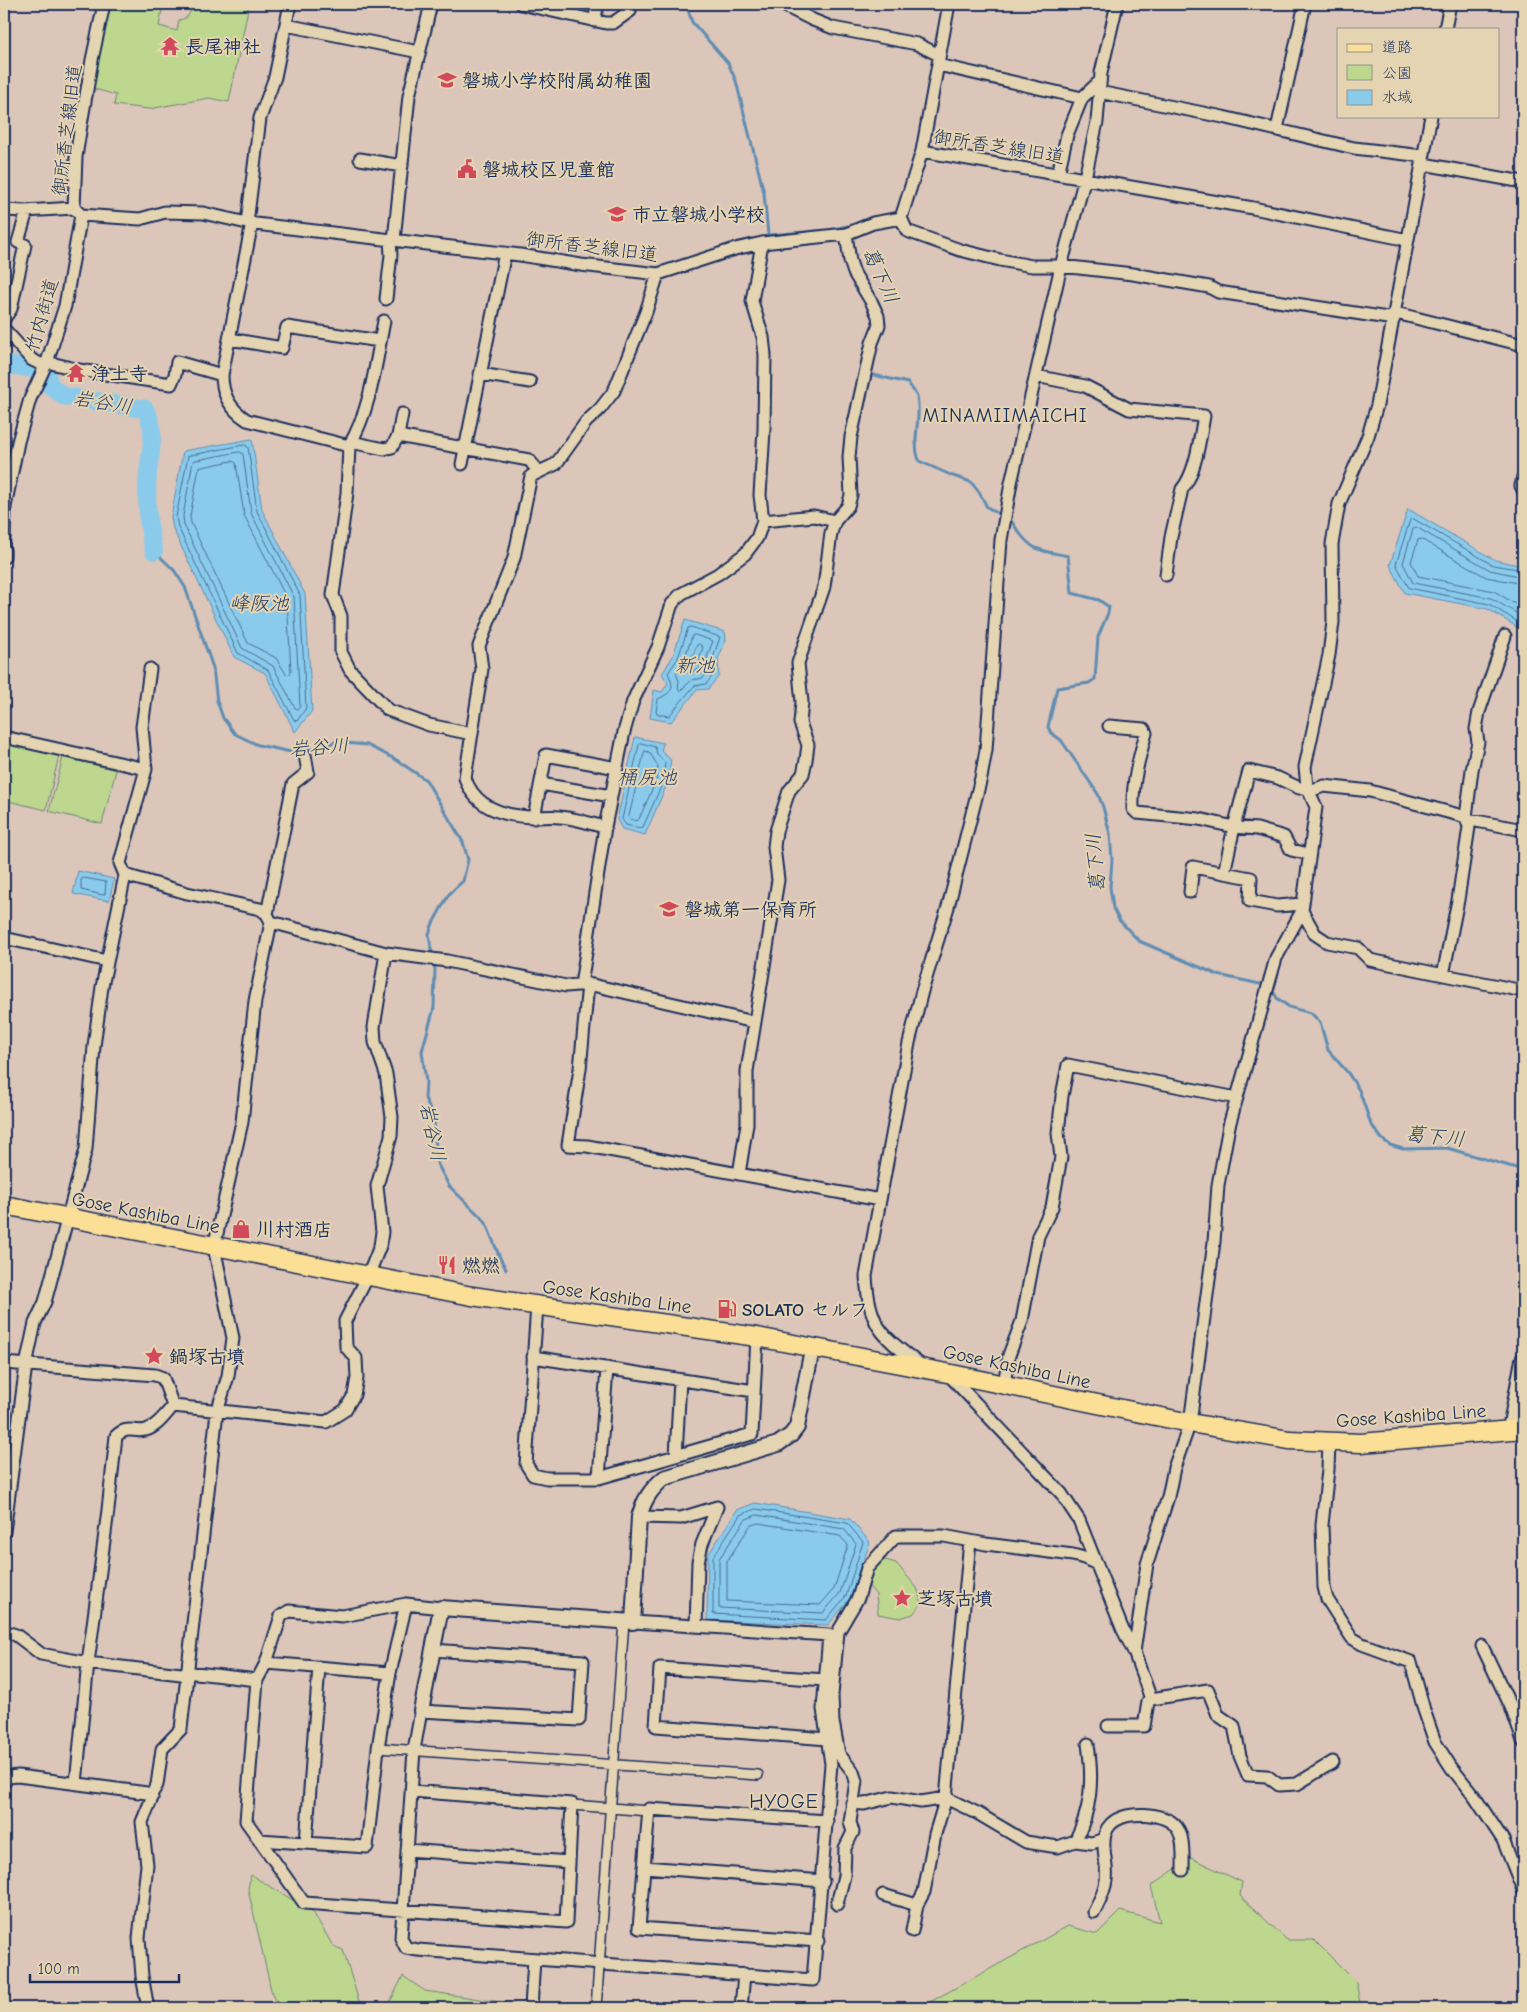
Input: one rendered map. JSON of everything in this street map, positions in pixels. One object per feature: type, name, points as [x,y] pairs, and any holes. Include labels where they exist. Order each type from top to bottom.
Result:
[{"type":"main road","name":"Gose Kashiba Line","points":[[4,1205],[214,1247],[537,1306],[757,1337],[812,1349],[1004,1384],[1190,1423],[1289,1440],[1361,1443],[1517,1429]]},
{"type":"street","name":"御所香芝線旧道","points":[[104,4],[92,60],[76,156],[78,212],[140,219],[165,212],[203,214],[250,223],[504,253],[658,274],[735,248],[762,243],[846,234],[873,223],[901,218],[922,151],[1253,208],[1408,240]]},
{"type":"street","points":[[290,4],[275,77],[260,118],[250,223],[222,375],[222,388],[227,401],[247,420],[350,444],[384,449],[392,447],[398,436],[402,414]]},
{"type":"street","points":[[386,299],[409,96],[431,4]]},
{"type":"street","points":[[521,4],[549,7],[606,24],[613,23],[630,11],[628,4]]},
{"type":"street","points":[[594,20],[598,4]]},
{"type":"street","points":[[781,4],[833,28],[917,44],[938,60],[1082,98]]},
{"type":"street","points":[[922,151],[949,4]]},
{"type":"street","points":[[926,1369],[887,1339],[873,1319],[868,1301],[866,1276],[909,1044],[922,992],[948,907],[981,778],[986,750],[1001,540],[1011,482],[1061,266],[1085,178],[1097,122],[1100,87],[1118,4]]},
{"type":"street","points":[[1277,129],[1306,4]]},
{"type":"street","points":[[1446,28],[1450,4]]},
{"type":"street","points":[[286,25],[419,52]]},
{"type":"street","points":[[1058,174],[1067,135],[1082,98],[1100,87],[1354,148],[1423,156]]},
{"type":"street","points":[[1134,1652],[1147,1564],[1168,1498],[1174,1468],[1190,1423],[1214,1242],[1218,1185],[1237,1098],[1276,958],[1302,908],[1316,807],[1308,789],[1305,766],[1329,656],[1333,622],[1332,544],[1339,504],[1368,436],[1378,405],[1431,118]]},
{"type":"street","points":[[360,159],[402,166]]},
{"type":"street","points":[[1421,170],[1429,165],[1523,182]]},
{"type":"street","points":[[4,210],[78,212]]},
{"type":"street","points":[[4,319],[11,309],[25,245],[18,242],[27,211]]},
{"type":"street","name":"竹内街道","points":[[4,539],[5,507],[18,442],[30,399],[44,367],[65,306],[78,212]]},
{"type":"street","points":[[901,218],[907,231],[960,250],[1000,260],[1032,266],[1061,266],[1133,274],[1209,287],[1218,292],[1395,316],[1523,345]]},
{"type":"street","points":[[738,1174],[747,1124],[747,1071],[778,880],[774,847],[776,831],[789,791],[803,774],[808,744],[800,723],[802,702],[798,663],[824,588],[834,522],[848,506],[851,495],[850,437],[878,325],[878,316],[854,273],[850,262],[846,234]]},
{"type":"street","points":[[762,243],[752,301],[763,337],[766,355],[760,496],[763,521],[758,538],[745,554],[718,574],[681,594],[672,604],[658,647],[633,701],[624,732],[605,827],[585,984],[580,1069],[568,1144],[880,1200]]},
{"type":"street","points":[[462,464],[504,253]]},
{"type":"street","points":[[605,827],[561,816],[534,818],[491,809],[477,800],[469,790],[464,778],[482,669],[479,646],[514,558],[531,476],[556,464],[586,422],[600,409],[614,391],[646,312],[658,274]]},
{"type":"street","points":[[384,321],[367,402],[359,430],[350,444],[347,493],[333,595],[341,616],[341,652],[350,670],[388,710],[429,726],[472,734]]},
{"type":"street","points":[[230,339],[282,348],[287,327],[380,341]]},
{"type":"street","points":[[4,329],[32,360],[44,367],[79,370],[171,384],[175,376],[177,362],[222,375]]},
{"type":"street","points":[[480,374],[530,382]]},
{"type":"street","points":[[1036,376],[1085,386],[1129,409],[1204,416],[1187,484],[1182,489],[1171,537],[1166,575]]},
{"type":"street","points":[[398,436],[528,460],[538,472]]},
{"type":"street","points":[[1523,476],[1521,486],[1523,490]]},
{"type":"street","points":[[763,521],[814,516],[834,522]]},
{"type":"street","points":[[4,550],[4,557]]},
{"type":"street","points":[[1443,976],[1458,900],[1469,827],[1466,818],[1472,770],[1478,742],[1476,729],[1479,712],[1504,636]]},
{"type":"street","points":[[4,1532],[26,1366],[35,1324],[45,1302],[86,1149],[94,1046],[107,961],[125,875],[120,863],[146,769],[142,727],[150,669]]},
{"type":"street","points":[[1109,726],[1144,729],[1146,733],[1138,762],[1133,802],[1133,809],[1137,813],[1199,819],[1234,827],[1257,829],[1284,837],[1291,850],[1310,854]]},
{"type":"street","points":[[4,738],[146,769]]},
{"type":"street","points":[[148,2008],[139,1938],[147,1865],[142,1822],[152,1798],[151,1795],[157,1785],[162,1749],[181,1729],[217,1412],[228,1376],[233,1338],[214,1247],[242,1122],[255,1001],[293,784],[308,772],[305,755]]},
{"type":"street","points":[[534,818],[546,755],[617,768]]},
{"type":"street","points":[[1224,873],[1234,827],[1250,771],[1278,778],[1299,788],[1308,789],[1324,786],[1370,791],[1466,818],[1523,830]]},
{"type":"street","points":[[541,784],[611,796]]},
{"type":"street","points":[[1190,892],[1193,867],[1251,878],[1250,901],[1302,908]]},
{"type":"street","points":[[125,875],[187,893],[260,909],[269,918],[386,953],[447,961],[566,986],[585,984],[754,1022]]},
{"type":"street","points":[[1302,908],[1315,934],[1327,942],[1358,948],[1370,960],[1443,976],[1523,990]]},
{"type":"street","points":[[4,938],[107,961]]},
{"type":"street","points":[[173,1406],[326,1422],[345,1410],[354,1394],[357,1378],[356,1358],[346,1347],[345,1321],[368,1276],[380,1246],[382,1232],[377,1186],[392,1136],[392,1117],[386,1074],[375,1042],[374,1027],[386,953]]},
{"type":"street","points":[[1004,1384],[1009,1355],[1022,1321],[1038,1236],[1052,1207],[1061,1157],[1058,1133],[1068,1065],[1237,1098]]},
{"type":"street","points":[[537,1306],[526,1464],[533,1475],[547,1478],[599,1478],[752,1434],[757,1337]]},
{"type":"street","points":[[596,2008],[613,1765],[639,1517],[643,1501],[650,1490],[664,1478],[778,1444],[791,1435],[797,1427],[812,1349]]},
{"type":"street","points":[[533,1356],[754,1391]]},
{"type":"street","points":[[1517,1429],[1523,1360]]},
{"type":"street","points":[[4,1363],[155,1375],[164,1378],[173,1406]]},
{"type":"street","points":[[599,1478],[607,1368]]},
{"type":"street","points":[[946,1373],[1061,1493],[1079,1520],[1122,1628],[1134,1652],[1151,1699]]},
{"type":"street","points":[[676,1456],[680,1380]]},
{"type":"street","points":[[76,1784],[88,1663],[116,1436],[124,1430],[147,1430],[173,1406]]},
{"type":"street","points":[[1329,1442],[1322,1524],[1324,1587],[1327,1599],[1352,1638],[1362,1644],[1411,1662],[1424,1710],[1436,1742],[1450,1767],[1474,1796],[1503,1840],[1523,1890]]},
{"type":"street","points":[[639,1517],[681,1518],[717,1507],[702,1544],[698,1562],[696,1626]]},
{"type":"street","points":[[837,1904],[844,1876],[844,1848],[853,1832],[850,1822],[856,1781],[853,1772],[839,1754],[833,1722],[832,1695],[838,1632],[858,1598],[868,1568],[896,1536],[944,1536],[1073,1555],[1097,1564]]},
{"type":"street","points":[[912,1931],[917,1905],[924,1892],[934,1834],[946,1798],[970,1541]]},
{"type":"street","points":[[441,1608],[414,1750],[408,1850],[403,1911],[401,1938],[406,1948],[814,1980],[831,1764],[823,1710],[829,1635],[628,1622],[406,1604],[342,1616],[289,1611],[281,1616],[266,1663],[257,1680],[246,1821],[304,1903],[403,1911],[566,1922],[572,1805]]},
{"type":"street","points":[[259,1840],[367,1847],[378,1748],[390,1673],[406,1604]]},
{"type":"street","points":[[4,1632],[16,1635],[41,1654],[88,1663],[181,1674],[188,1672],[257,1680]]},
{"type":"street","points":[[1482,1646],[1511,1707],[1523,1741]]},
{"type":"street","points":[[421,1711],[579,1720],[583,1661],[434,1650]]},
{"type":"street","points":[[266,1663],[390,1673]]},
{"type":"street","points":[[306,1843],[319,1667]]},
{"type":"street","points":[[825,1680],[660,1668],[656,1726],[828,1740]]},
{"type":"street","points":[[1108,1726],[1144,1726],[1148,1702],[1151,1699],[1208,1690],[1218,1715],[1234,1726],[1240,1756],[1248,1776],[1267,1776],[1279,1785],[1297,1784],[1333,1762]]},
{"type":"street","points":[[1075,1841],[1084,1820],[1092,1780],[1088,1744]]},
{"type":"street","points":[[378,1748],[758,1776]]},
{"type":"street","points":[[4,1782],[8,1777],[18,1776],[151,1795]]},
{"type":"street","points":[[412,1791],[649,1811],[649,1809],[827,1822]]},
{"type":"street","points":[[852,1803],[864,1804],[892,1797],[921,1802],[946,1798],[977,1813],[1026,1842],[1058,1848],[1075,1841],[1092,1843],[1104,1839]]},
{"type":"street","points":[[649,1811],[638,1928],[818,1941]]},
{"type":"street","points":[[1094,1912],[1106,1880],[1104,1839],[1115,1820],[1137,1813],[1150,1814],[1172,1821],[1181,1833],[1184,1847],[1184,1870]]},
{"type":"street","points":[[408,1850],[569,1862]]},
{"type":"street","points":[[644,1867],[822,1881]]},
{"type":"street","points":[[883,1894],[917,1905]]},
{"type":"street","points":[[531,2008],[534,1959]]},
{"type":"street","points":[[741,2008],[744,1974]]},
{"type":"green space","name":"長尾神社","points":[[109,4],[163,4],[159,26],[177,31],[179,20],[186,18],[196,4],[249,4],[229,102],[209,98],[149,109],[114,105],[116,95],[91,88]]},
{"type":"green space","points":[[6,743],[59,756],[46,810],[4,800],[4,753]]},
{"type":"green space","points":[[63,757],[116,770],[102,824],[49,811]]},
{"type":"green space","points":[[886,1560],[896,1563],[917,1588],[920,1605],[913,1614],[900,1618],[878,1614],[876,1595],[867,1584],[873,1569],[879,1563]]},
{"type":"green space","points":[[1191,1858],[1242,1882],[1240,1896],[1287,1940],[1314,1940],[1356,1982],[1361,2008],[919,2008],[1068,1926],[1097,1934],[1120,1911],[1160,1922],[1151,1886]]},
{"type":"green space","points":[[251,1875],[313,1912],[333,1946],[343,1950],[361,2008],[278,2008],[272,1994],[248,1889]]},
{"type":"green space","points":[[403,1976],[425,1991],[514,2004],[515,2008],[387,2008]]},
{"type":"water","name":"峰阪池","points":[[252,439],[262,510],[305,594],[312,711],[295,732],[265,673],[234,657],[173,529],[171,517],[183,451]]},
{"type":"water","points":[[1408,509],[1495,560],[1523,566],[1523,631],[1488,609],[1405,593],[1390,565]]},
{"type":"water","name":"新池","points":[[685,620],[725,632],[726,640],[718,659],[719,676],[708,689],[697,690],[671,722],[650,718],[654,690],[662,692],[668,683],[662,674],[673,656]]},
{"type":"water","name":"桶尻池","points":[[635,737],[663,743],[661,751],[671,760],[667,784],[645,835],[622,829],[617,820]]},
{"type":"water","points":[[78,871],[114,879],[109,901],[73,894]]},
{"type":"water","points":[[755,1503],[850,1519],[870,1542],[850,1599],[828,1625],[707,1620],[708,1555],[737,1510]]},
{"type":"waterway","name":"葛下川","points":[[686,4],[692,22],[728,63],[736,81],[764,193],[768,235],[829,230],[847,226]]},
{"type":"waterway","name":"葛下川","points":[[876,298],[882,313]]},
{"type":"waterway","name":"岩谷川","points":[[4,364],[46,371],[50,385],[63,396],[145,409],[152,432],[147,503],[148,522],[154,551]]},
{"type":"waterway","name":"葛下川","points":[[870,372],[869,374],[908,383],[915,393],[918,405],[916,444],[919,461],[971,482],[987,507],[997,513]]},
{"type":"waterway","name":"葛下川","points":[[1012,522],[1024,539],[1035,548],[1068,556],[1072,593],[1099,600],[1109,607],[1098,637],[1095,679],[1089,683],[1057,688],[1048,727],[1051,733],[1061,740],[1098,794],[1103,807],[1110,834],[1112,860],[1110,887],[1113,908],[1119,920],[1139,941],[1218,975],[1265,985]]},
{"type":"waterway","name":"岩谷川","points":[[154,551],[174,570],[185,587],[213,668],[217,701],[223,718],[235,734],[258,745],[291,752],[313,749],[335,742],[367,745],[395,759],[426,780],[463,842],[468,860],[463,881],[449,894],[433,923],[429,934],[432,955]]},
{"type":"waterway","name":"岩谷川","points":[[433,962],[435,969],[434,1008],[422,1051],[426,1082],[425,1098],[434,1120],[437,1163],[449,1186],[485,1221],[506,1269]]},
{"type":"waterway","name":"葛下川","points":[[1271,988],[1277,998],[1289,1007],[1311,1013],[1320,1022],[1328,1050],[1348,1073],[1359,1090],[1371,1124],[1382,1139],[1390,1145],[1403,1149],[1447,1148],[1523,1170]]},
{"type":"place","name":"長尾神社","points":[[170,46]]},
{"type":"place","name":"磐城小学校附属幼稚園","points":[[447,80]]},
{"type":"place","name":"磐城校区児童館","points":[[467,169]]},
{"type":"place","name":"市立磐城小学校","points":[[617,214]]},
{"type":"place","name":"浄土寺","points":[[76,373]]},
{"type":"place","name":"磐城第一保育所","points":[[669,909]]},
{"type":"place","name":"川村酒店","points":[[241,1229]]},
{"type":"place","name":"燃燃","points":[[447,1265]]},
{"type":"place","name":"SOLATO セルフ","points":[[727,1309]]},
{"type":"place","name":"鍋塚古墳","points":[[154,1356]]},
{"type":"place","name":"芝塚古墳","points":[[902,1598]]},
{"type":"district","name":"MINAMIIMAICHI","points":[[1005,415]]},
{"type":"district","name":"HYOGE","points":[[784,1801]]}]
